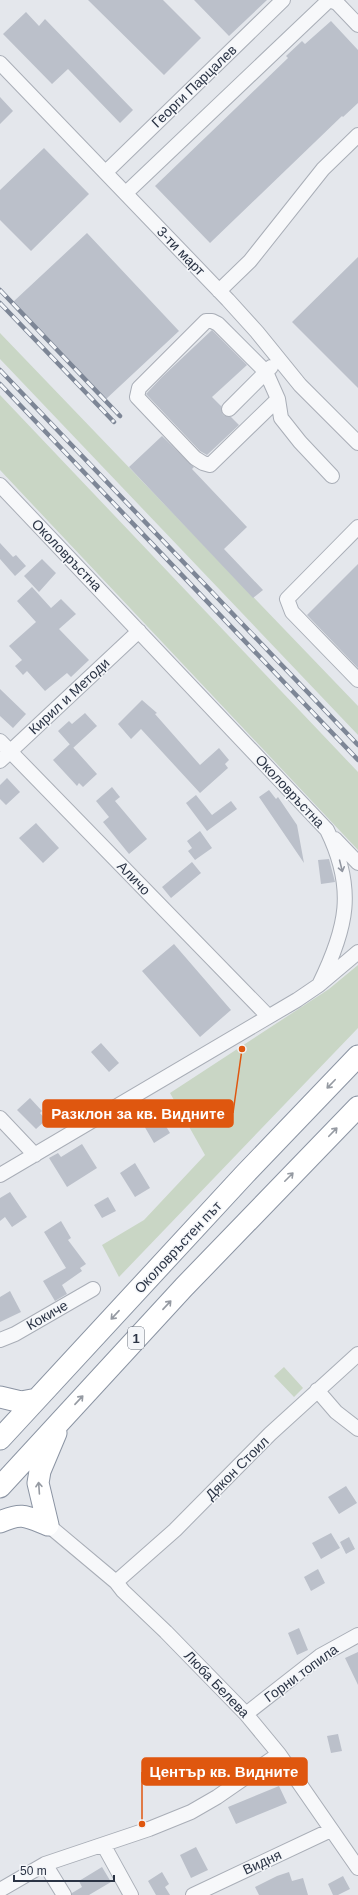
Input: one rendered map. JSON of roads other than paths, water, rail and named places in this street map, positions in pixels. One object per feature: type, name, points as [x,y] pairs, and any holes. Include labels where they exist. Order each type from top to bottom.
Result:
[{"type":"highway","name":"Околовръстен път","points":[[1,1438],[245,1174],[358,1056]]},
{"type":"highway","name":"1","points":[[0,1487],[194,1276],[358,1107]]},
{"type":"highway","points":[[0,1397],[21,1402],[37,1399]]},
{"type":"highway","points":[[0,1412],[1,1438]]},
{"type":"highway","points":[[48,1525],[38,1483],[40,1472],[62,1419]]},
{"type":"highway","points":[[0,1522],[15,1516],[26,1516],[48,1525]]},
{"type":"street","name":"Георги Парцалев","points":[[106,172],[283,0]]},
{"type":"street","points":[[126,193],[327,2],[332,1],[337,3],[358,25]]},
{"type":"street","name":"3-ти март","points":[[0,63],[106,172],[257,332],[300,385],[358,444]]},
{"type":"street","points":[[219,292],[250,261],[323,170],[358,135]]},
{"type":"street","points":[[278,399],[210,465],[203,464],[195,458],[137,397],[139,388],[206,321],[212,321],[218,324],[266,372],[278,399],[281,418],[300,442],[332,476]]},
{"type":"street","points":[[229,409],[279,360]]},
{"type":"street","name":"Околовръстна","points":[[0,485],[327,830],[337,852],[342,871],[345,894],[344,916],[340,937],[319,985]]},
{"type":"street","points":[[358,527],[287,599],[292,612],[358,680]]},
{"type":"street","name":"Кирил и Методи","points":[[0,761],[139,631]]},
{"type":"street","name":"Аличо","points":[[0,741],[268,1016]]},
{"type":"street","points":[[327,830],[358,863]]},
{"type":"street","points":[[0,1175],[297,1000],[319,985],[358,952]]},
{"type":"street","points":[[0,1118],[35,1155]]},
{"type":"street","name":"Кокиче","points":[[0,1340],[14,1334],[93,1289]]},
{"type":"street","name":"Дякон Стоил","points":[[116,1582],[175,1530],[270,1434],[358,1354]]},
{"type":"street","points":[[317,1390],[336,1412],[358,1429]]},
{"type":"street","name":"Люба Белева","points":[[48,1525],[116,1582],[123,1591],[166,1632],[246,1714],[279,1754],[358,1868]]},
{"type":"street","name":"Горни топила","points":[[246,1714],[320,1656],[358,1635]]},
{"type":"street","points":[[0,1890],[45,1864],[104,1846],[191,1812],[217,1797],[279,1754]]},
{"type":"street","name":"Видня","points":[[193,1895],[331,1830]]},
{"type":"street","points":[[104,1846],[131,1895]]},
{"type":"street","points":[[45,1864],[64,1895]]},
{"type":"railway","points":[[0,290],[120,416]]},
{"type":"railway","points":[[0,303],[114,422]]},
{"type":"railway","points":[[0,370],[358,745]]},
{"type":"railway","points":[[0,384],[358,760]]},
{"type":"place","name":"Разклон за кв. Видните","points":[[242,1049]]},
{"type":"place","name":"Център кв. Видните","points":[[142,1824]]}]
